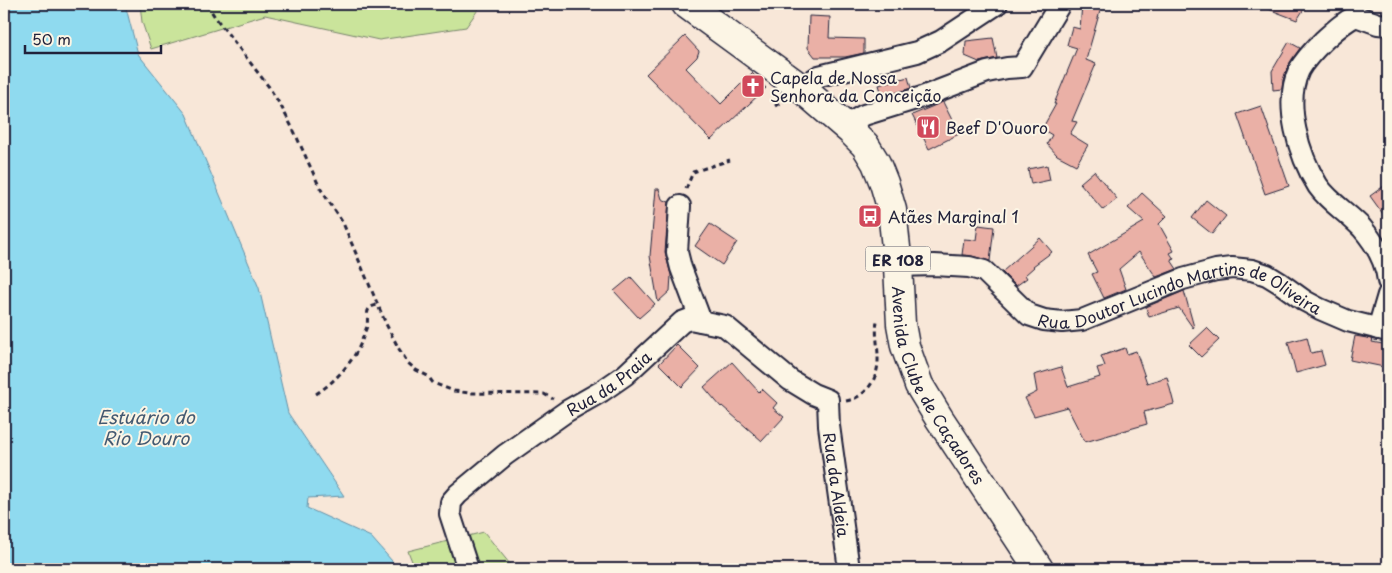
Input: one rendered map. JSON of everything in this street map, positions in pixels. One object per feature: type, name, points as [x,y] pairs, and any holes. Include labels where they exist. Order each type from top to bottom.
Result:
[{"type":"main road","name":"Avenida Clube de Caçadores","points":[[686,4],[801,88],[864,145],[876,164],[892,210],[898,266],[901,324],[905,346],[919,385],[1039,569]]},
{"type":"street","points":[[801,88],[820,76],[917,52],[941,41],[997,4]]},
{"type":"street","points":[[845,126],[864,115],[922,98],[987,72],[1022,67],[1060,4]]},
{"type":"street","points":[[1388,25],[1378,24],[1358,10],[1306,59],[1299,71],[1292,101],[1301,151],[1309,170],[1327,198],[1361,227],[1371,240],[1384,263],[1388,282]]},
{"type":"street","points":[[680,206],[677,252],[701,322]]},
{"type":"street","name":"Rua Doutor Lucindo Martins de Oliveira","points":[[898,266],[934,265],[969,267],[984,271],[1029,315],[1044,320],[1062,322],[1082,320],[1183,279],[1216,270],[1232,268],[1252,270],[1280,283],[1320,309],[1348,321],[1383,330]]},
{"type":"street","points":[[1383,330],[1388,296]]},
{"type":"street","name":"Rua da Praia","points":[[468,569],[450,514],[451,502],[505,455],[567,411],[625,375],[682,322],[690,319],[725,326],[790,380],[813,394],[828,400]]},
{"type":"street","name":"Rua da Aldeia","points":[[828,400],[829,426],[849,569]]},
{"type":"path","points":[[207,4],[282,108],[320,188],[343,223],[378,304],[399,349],[408,363],[416,370],[428,376],[434,383],[454,391],[544,394],[556,401],[567,411]]},
{"type":"path","points":[[680,206],[693,172],[730,160]]},
{"type":"path","points":[[316,394],[335,380],[357,352],[367,325],[369,309],[378,304]]},
{"type":"path","points":[[828,400],[848,401],[860,396],[869,389],[874,380],[878,365],[875,331]]},
{"type":"green space","points":[[140,4],[482,4],[466,27],[379,40],[265,15],[151,49],[142,22]]},
{"type":"green space","points":[[484,532],[514,569],[415,569],[408,551]]},
{"type":"water","name":"Estuário do Rio Douro","points":[[4,4],[125,4],[138,54],[186,114],[259,288],[288,413],[344,496],[308,498],[307,508],[371,537],[392,561],[396,569],[4,569]]},
{"type":"building","points":[[1082,4],[1102,4],[1086,60],[1096,64],[1072,121],[1077,122],[1070,134],[1088,145],[1076,165],[1057,155],[1047,144],[1052,135],[1042,129],[1056,104],[1054,104],[1077,48],[1067,45],[1072,27],[1080,29]]},
{"type":"building","points":[[1258,4],[1307,4],[1297,20]]},
{"type":"building","points":[[809,16],[830,17],[829,38],[864,39],[864,53],[845,57],[815,57],[808,48]]},
{"type":"building","points":[[685,36],[699,51],[697,57],[686,68],[721,104],[752,73],[766,88],[711,140],[646,74]]},
{"type":"building","points":[[993,38],[997,58],[979,62],[965,56],[966,41]]},
{"type":"building","points":[[1289,42],[1300,48],[1288,66],[1282,89],[1273,90],[1272,71]]},
{"type":"building","points":[[908,77],[911,88],[883,97],[879,85]]},
{"type":"building","points":[[943,102],[959,134],[929,149],[912,115]]},
{"type":"building","points":[[1261,106],[1289,186],[1265,194],[1237,114]]},
{"type":"building","points":[[1047,165],[1050,180],[1031,184],[1028,169]]},
{"type":"building","points":[[1094,171],[1117,199],[1103,210],[1080,183]]},
{"type":"building","points":[[1388,183],[1388,221],[1370,196]]},
{"type":"building","points":[[656,189],[659,189],[662,199],[669,202],[665,252],[671,275],[670,291],[658,302],[650,256]]},
{"type":"building","points":[[1142,193],[1167,216],[1159,224],[1174,251],[1170,253],[1174,259],[1171,260],[1177,269],[1156,277],[1139,252],[1119,269],[1126,289],[1104,298],[1092,274],[1097,272],[1088,255],[1144,222],[1128,208]]},
{"type":"building","points":[[1206,200],[1226,216],[1212,234],[1192,218]]},
{"type":"building","points":[[710,224],[737,242],[722,265],[695,246]]},
{"type":"building","points":[[978,225],[994,227],[990,261],[962,255],[964,239],[976,240]]},
{"type":"building","points":[[1040,238],[1052,252],[1033,266],[1025,275],[1027,278],[1016,286],[1002,272]]},
{"type":"building","points":[[631,277],[655,304],[639,318],[614,291]]},
{"type":"building","points":[[1184,291],[1193,328],[1179,308],[1149,317],[1146,307]]},
{"type":"building","points":[[1207,328],[1219,340],[1201,357],[1189,345]]},
{"type":"building","points":[[1355,336],[1373,339],[1372,342],[1388,345],[1384,367],[1350,360]]},
{"type":"building","points":[[1307,337],[1311,353],[1321,351],[1325,365],[1296,373],[1288,342]]},
{"type":"building","points":[[677,345],[700,368],[682,387],[659,364]]},
{"type":"building","points":[[1125,348],[1127,354],[1136,351],[1147,383],[1167,377],[1174,404],[1144,412],[1147,424],[1085,442],[1067,407],[1034,416],[1025,398],[1037,392],[1034,375],[1061,367],[1068,387],[1100,377],[1097,368],[1105,366],[1101,356]]},
{"type":"building","points":[[732,362],[759,392],[762,389],[777,403],[773,408],[784,417],[762,441],[721,407],[704,387]]},
{"type":"place","name":"Capela de Nossa Senhora da Conceição","points":[[753,86]]},
{"type":"place","name":"Beef D'Ouoro","points":[[928,127]]},
{"type":"place","name":"Atães Marginal 1","points":[[870,216]]}]
